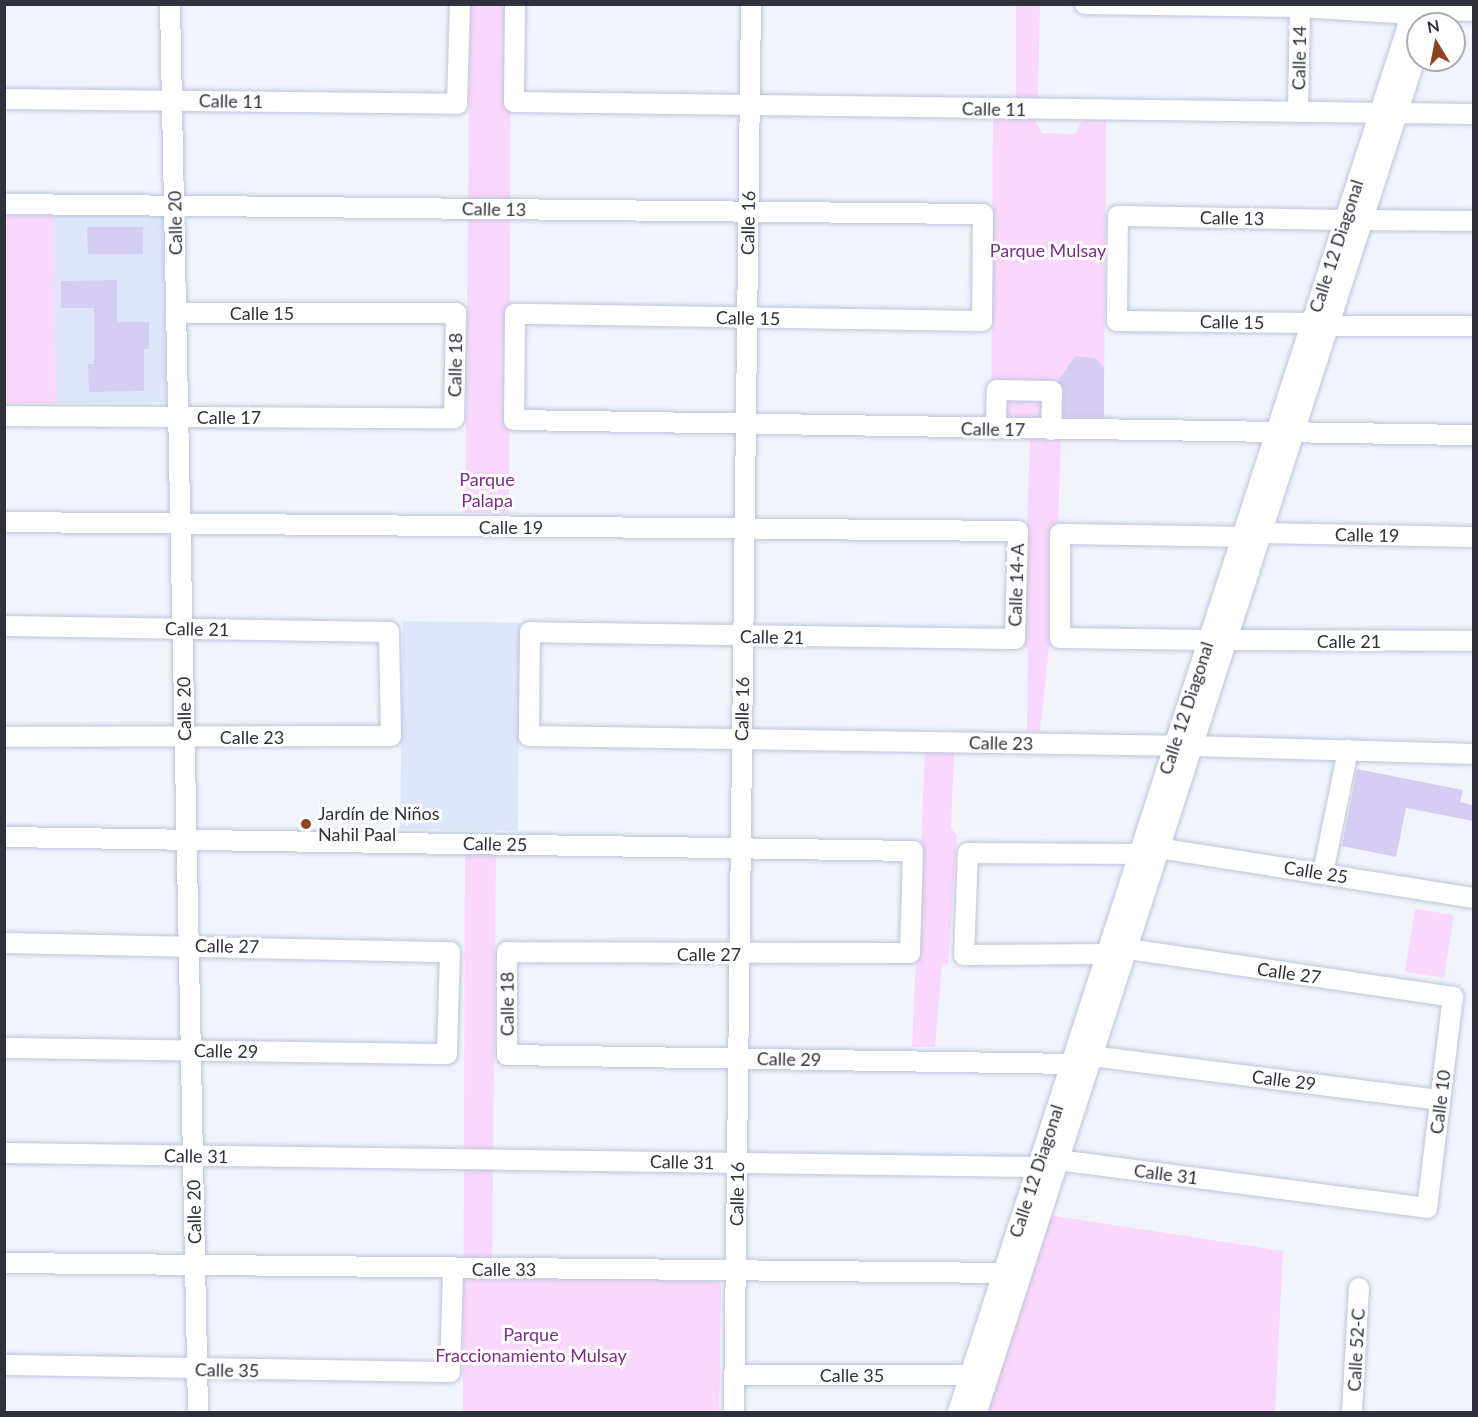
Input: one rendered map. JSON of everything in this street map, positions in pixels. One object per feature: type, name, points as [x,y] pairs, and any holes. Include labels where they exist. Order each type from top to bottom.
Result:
[{"type":"street","name":"Calle 20","points":[[170,4],[198,1413]]},
{"type":"street","name":"Calle 11","points":[[4,99],[457,104],[460,4]]},
{"type":"street","name":"Calle 11","points":[[515,4],[514,102],[1473,114]]},
{"type":"street","name":"Calle 16","points":[[734,1413],[751,4]]},
{"type":"street","points":[[1085,4],[1300,6],[1473,11]]},
{"type":"street","name":"Calle 14","points":[[1298,112],[1300,6]]},
{"type":"street","name":"Calle 12 Diagonal","points":[[957,1413],[1139,854],[1182,746],[1423,11]]},
{"type":"street","name":"Calle 12 Diagonal","points":[[1388,113],[1407,72]]},
{"type":"street","name":"Calle 13","points":[[4,204],[983,214],[982,321]]},
{"type":"street","name":"Calle 13","points":[[1117,321],[1118,216],[1473,222]]},
{"type":"street","name":"Calle 15","points":[[177,313],[456,313]]},
{"type":"street","name":"Calle 18","points":[[454,418],[456,313]]},
{"type":"street","name":"Calle 15","points":[[514,420],[515,314],[982,321]]},
{"type":"street","name":"Calle 15","points":[[1117,321],[1473,326]]},
{"type":"street","points":[[996,429],[997,390],[1052,391],[1052,430]]},
{"type":"street","name":"Calle 17","points":[[4,416],[454,418]]},
{"type":"street","name":"Calle 17","points":[[514,420],[746,426],[1473,435]]},
{"type":"street","name":"Calle 19","points":[[4,522],[1018,531]]},
{"type":"street","name":"Calle 14-A","points":[[1015,639],[1018,531]]},
{"type":"street","name":"Calle 19","points":[[1060,638],[1060,534],[1473,537]]},
{"type":"street","name":"Calle 21","points":[[4,626],[389,632],[391,736]]},
{"type":"street","name":"Calle 21","points":[[529,736],[530,632],[1015,639]]},
{"type":"street","name":"Calle 21","points":[[1060,638],[1473,641]]},
{"type":"street","name":"Calle 23","points":[[4,737],[391,736]]},
{"type":"street","name":"Calle 23","points":[[529,736],[1182,746],[1473,754]]},
{"type":"street","name":"Calle 12 Diagonal","points":[[977,1413],[1158,848],[1182,746]]},
{"type":"street","points":[[1323,873],[1348,750]]},
{"type":"street","name":"Calle 25","points":[[4,837],[913,851],[910,953]]},
{"type":"street","name":"Calle 25","points":[[1158,848],[1473,898]]},
{"type":"street","points":[[1106,954],[963,954],[968,853],[1139,854]]},
{"type":"street","name":"Calle 27","points":[[4,943],[450,952],[447,1054]]},
{"type":"street","name":"Calle 27","points":[[1126,949],[1453,997]]},
{"type":"street","name":"Calle 18","points":[[507,952],[507,1055]]},
{"type":"street","name":"Calle 27","points":[[507,952],[910,953]]},
{"type":"street","name":"Calle 10","points":[[1427,1208],[1453,997]]},
{"type":"street","name":"Calle 29","points":[[4,1048],[447,1054]]},
{"type":"street","name":"Calle 29","points":[[507,1055],[1071,1064]]},
{"type":"street","name":"Calle 29","points":[[1091,1056],[1440,1100]]},
{"type":"street","name":"Calle 31","points":[[4,1153],[1037,1167],[1058,1160],[1427,1208]]},
{"type":"street","name":"Calle 33","points":[[4,1263],[1003,1273]]},
{"type":"street","name":"Calle 35","points":[[4,1365],[450,1372],[453,1269]]},
{"type":"street","name":"Calle 52-C","points":[[1352,1413],[1359,1288]]},
{"type":"street","name":"Calle 35","points":[[735,1375],[970,1375]]},
{"type":"shaded area","points":[[53,216],[163,216],[166,402],[56,403]]},
{"type":"shaded area","points":[[403,621],[520,623],[518,831],[400,829]]},
{"type":"green space","name":"Parque Palapa","points":[[470,5],[511,5],[509,513],[465,513]]},
{"type":"green space","points":[[1016,5],[1040,5],[1038,98],[1016,98]]},
{"type":"green space","name":"Parque Mulsay","points":[[993,119],[1035,119],[1042,133],[1075,134],[1082,120],[1106,120],[1104,419],[991,418]]},
{"type":"green space","points":[[5,216],[53,216],[56,403],[5,403]]},
{"type":"green space","points":[[1030,437],[1061,437],[1058,524],[1063,525],[1053,646],[1049,647],[1040,731],[1027,731],[1028,648],[1023,647]]},
{"type":"green space","points":[[925,752],[954,752],[951,828],[957,836],[948,964],[942,965],[935,1047],[912,1047]]},
{"type":"green space","name":"Parque Fraccionamiento Mulsay","points":[[465,850],[496,851],[492,1277],[717,1281],[721,1285],[719,1412],[463,1412]]},
{"type":"green space","points":[[1415,909],[1454,915],[1444,978],[1405,972]]},
{"type":"green space","points":[[1049,1215],[1283,1251],[1275,1412],[986,1412]]},
{"type":"building","points":[[87,227],[143,227],[143,254],[88,254]]},
{"type":"building","points":[[117,280],[117,322],[149,322],[149,349],[144,349],[144,391],[89,392],[88,364],[94,364],[94,308],[61,308],[61,281]]},
{"type":"building","points":[[1075,356],[1095,358],[1104,367],[1104,417],[1063,417],[1064,391],[1058,381]]},
{"type":"building","points":[[1357,769],[1463,790],[1460,802],[1473,805],[1473,821],[1406,808],[1396,857],[1342,846]]},
{"type":"place","name":"Jardín de Niños Nahil Paal","points":[[306,824]]}]
